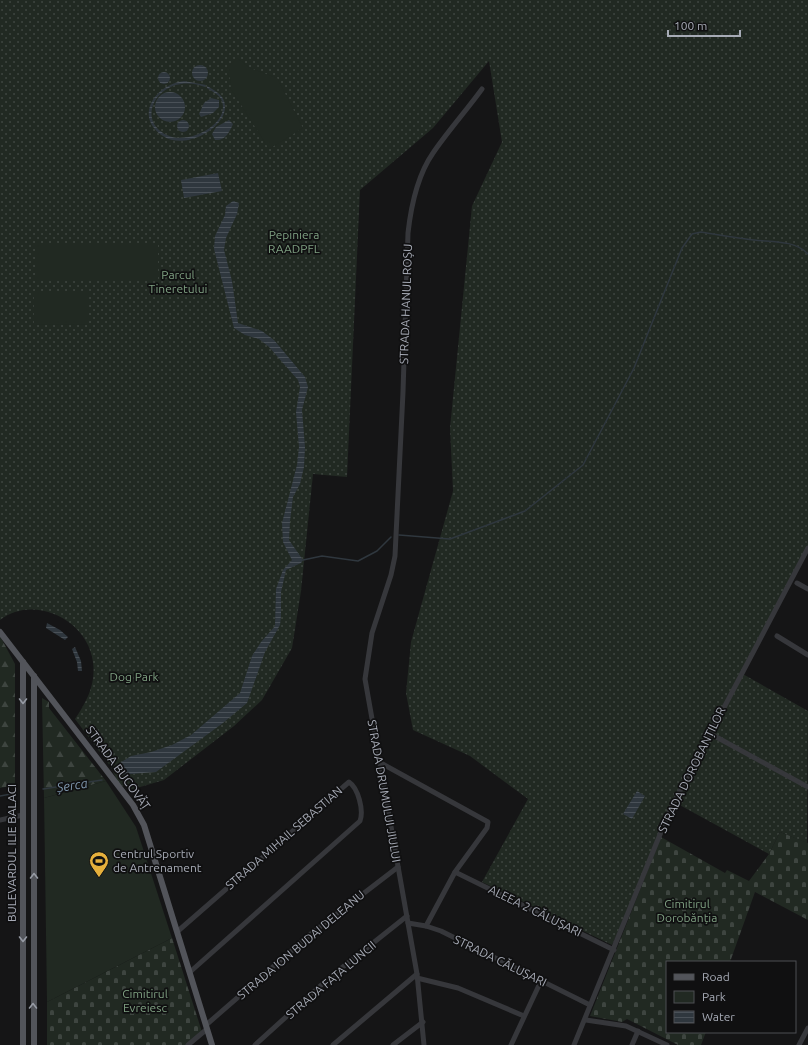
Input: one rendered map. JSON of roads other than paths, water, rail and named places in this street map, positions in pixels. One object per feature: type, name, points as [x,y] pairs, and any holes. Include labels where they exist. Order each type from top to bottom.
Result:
[{"type":"main road","name":"STRADA BUCOVĂȚ","points":[[0,632],[139,815],[149,836],[212,1045]]},
{"type":"main road","name":"BULEVARDUL ILIE BALACI","points":[[22,1045],[23,662]]},
{"type":"main road","name":"BULEVARDUL ILIE BALACI","points":[[34,676],[34,1045]]},
{"type":"street","name":"STRADA HANUL ROȘU","points":[[395,539],[404,392],[410,213],[418,186],[432,154],[482,90]]},
{"type":"street","name":"STRADA DRUMULUI JIULUI","points":[[395,539],[395,556],[391,575],[372,633],[365,679],[417,976],[424,1045]]},
{"type":"street","name":"STRADA DOROBANȚILOR","points":[[574,1045],[586,1020],[590,1005],[614,950],[670,810],[709,733],[808,548]]},
{"type":"street","points":[[797,583],[808,589]]},
{"type":"street","points":[[777,636],[808,655]]},
{"type":"street","points":[[709,733],[808,787]]},
{"type":"street","points":[[379,762],[486,820],[488,823],[487,828],[455,872],[426,926]]},
{"type":"street","name":"STRADA MIHAIL SEBASTIAN","points":[[178,931],[349,782],[354,786],[362,816],[360,821],[190,972]]},
{"type":"street","points":[[0,820],[23,815]]},
{"type":"street","name":"STRADA ION BUDAI DELEANU","points":[[188,1045],[312,933],[398,867]]},
{"type":"street","name":"ALEEA 2 CĂLUȘARI","points":[[455,872],[614,950]]},
{"type":"street","name":"STRADA FAȚA LUNCII","points":[[255,1045],[329,978],[407,916]]},
{"type":"street","name":"STRADA CĂLUȘARI","points":[[408,923],[426,926],[441,931],[590,1005]]},
{"type":"street","points":[[333,1045],[417,976],[458,988],[524,1016]]},
{"type":"street","points":[[511,1045],[541,981]]},
{"type":"street","points":[[586,1020],[626,1026],[667,1045]]},
{"type":"street","points":[[392,1045],[422,1022]]},
{"type":"street","points":[[799,1045],[806,1035],[808,1028]]},
{"type":"street","points":[[632,1045],[638,1032]]},
{"type":"water","points":[[200,65],[206,67],[208,73],[206,79],[200,81],[194,79],[192,73],[194,67]]},
{"type":"water","points":[[166,72],[169,73],[169,83],[162,84],[159,83],[158,76],[159,73]]},
{"type":"water","points":[[184,81],[206,85],[205,87],[190,83],[176,85],[165,90],[157,98],[152,108],[152,118],[157,127],[167,135],[176,138],[196,135],[215,124],[221,116],[223,108],[220,97],[207,88],[207,86],[222,97],[225,106],[223,116],[208,132],[185,140],[173,140],[163,136],[154,128],[150,120],[149,111],[151,103],[164,89],[173,84]]},
{"type":"water","points":[[170,92],[176,93],[184,101],[184,113],[176,121],[170,122],[164,121],[156,113],[155,107],[156,101],[164,93]]},
{"type":"water","points":[[211,98],[219,100],[219,107],[213,113],[201,117],[199,114],[204,103]]},
{"type":"water","points":[[181,120],[185,120],[189,126],[185,132],[181,132],[177,128],[177,124]]},
{"type":"water","points":[[229,120],[233,124],[228,133],[224,138],[215,140],[212,134],[216,127]]},
{"type":"water","points":[[218,173],[222,191],[184,198],[181,180]]},
{"type":"water","points":[[233,201],[239,203],[237,214],[226,238],[224,250],[232,281],[238,323],[262,331],[274,340],[305,377],[308,387],[302,410],[305,447],[304,467],[300,484],[293,497],[289,540],[303,560],[301,563],[286,570],[281,592],[280,625],[265,652],[247,703],[223,723],[156,772],[119,775],[116,772],[115,766],[131,756],[151,752],[172,745],[191,735],[240,693],[252,656],[261,642],[275,626],[276,589],[283,570],[292,560],[283,542],[282,523],[297,465],[299,447],[296,412],[300,387],[298,380],[269,347],[259,339],[245,335],[234,328],[214,249],[215,236],[225,215],[226,206]]},
{"type":"water","points":[[47,623],[60,630],[68,637],[65,640],[46,628]]},
{"type":"water","points":[[75,647],[81,661],[82,671],[78,671],[77,662],[72,649]]},
{"type":"water","points":[[637,791],[645,796],[632,819],[623,814]]},
{"type":"waterway","points":[[399,535],[450,539],[525,511],[583,465],[634,368],[682,248],[692,234],[701,232],[748,239],[783,242],[797,246],[808,254]]},
{"type":"waterway","points":[[303,560],[322,556],[358,561],[377,551],[391,537]]},
{"type":"waterway","name":"Șerca","points":[[43,789],[102,780]]},
{"type":"waterway","name":"Șerca","points":[[0,796],[11,794]]},
{"type":"place","name":"Centrul Sportiv de Antrenament","points":[[99,878]]},
{"type":"park label","name":"Pepiniera RAADPFL","points":[[294,242]]},
{"type":"park label","name":"Parcul Tineretului","points":[[178,282]]},
{"type":"park label","name":"Dog Park","points":[[134,677]]},
{"type":"park label","name":"Cimitirul Dorobănția","points":[[687,911]]},
{"type":"park label","name":"Cimitirul Evreiesc","points":[[145,1001]]}]
